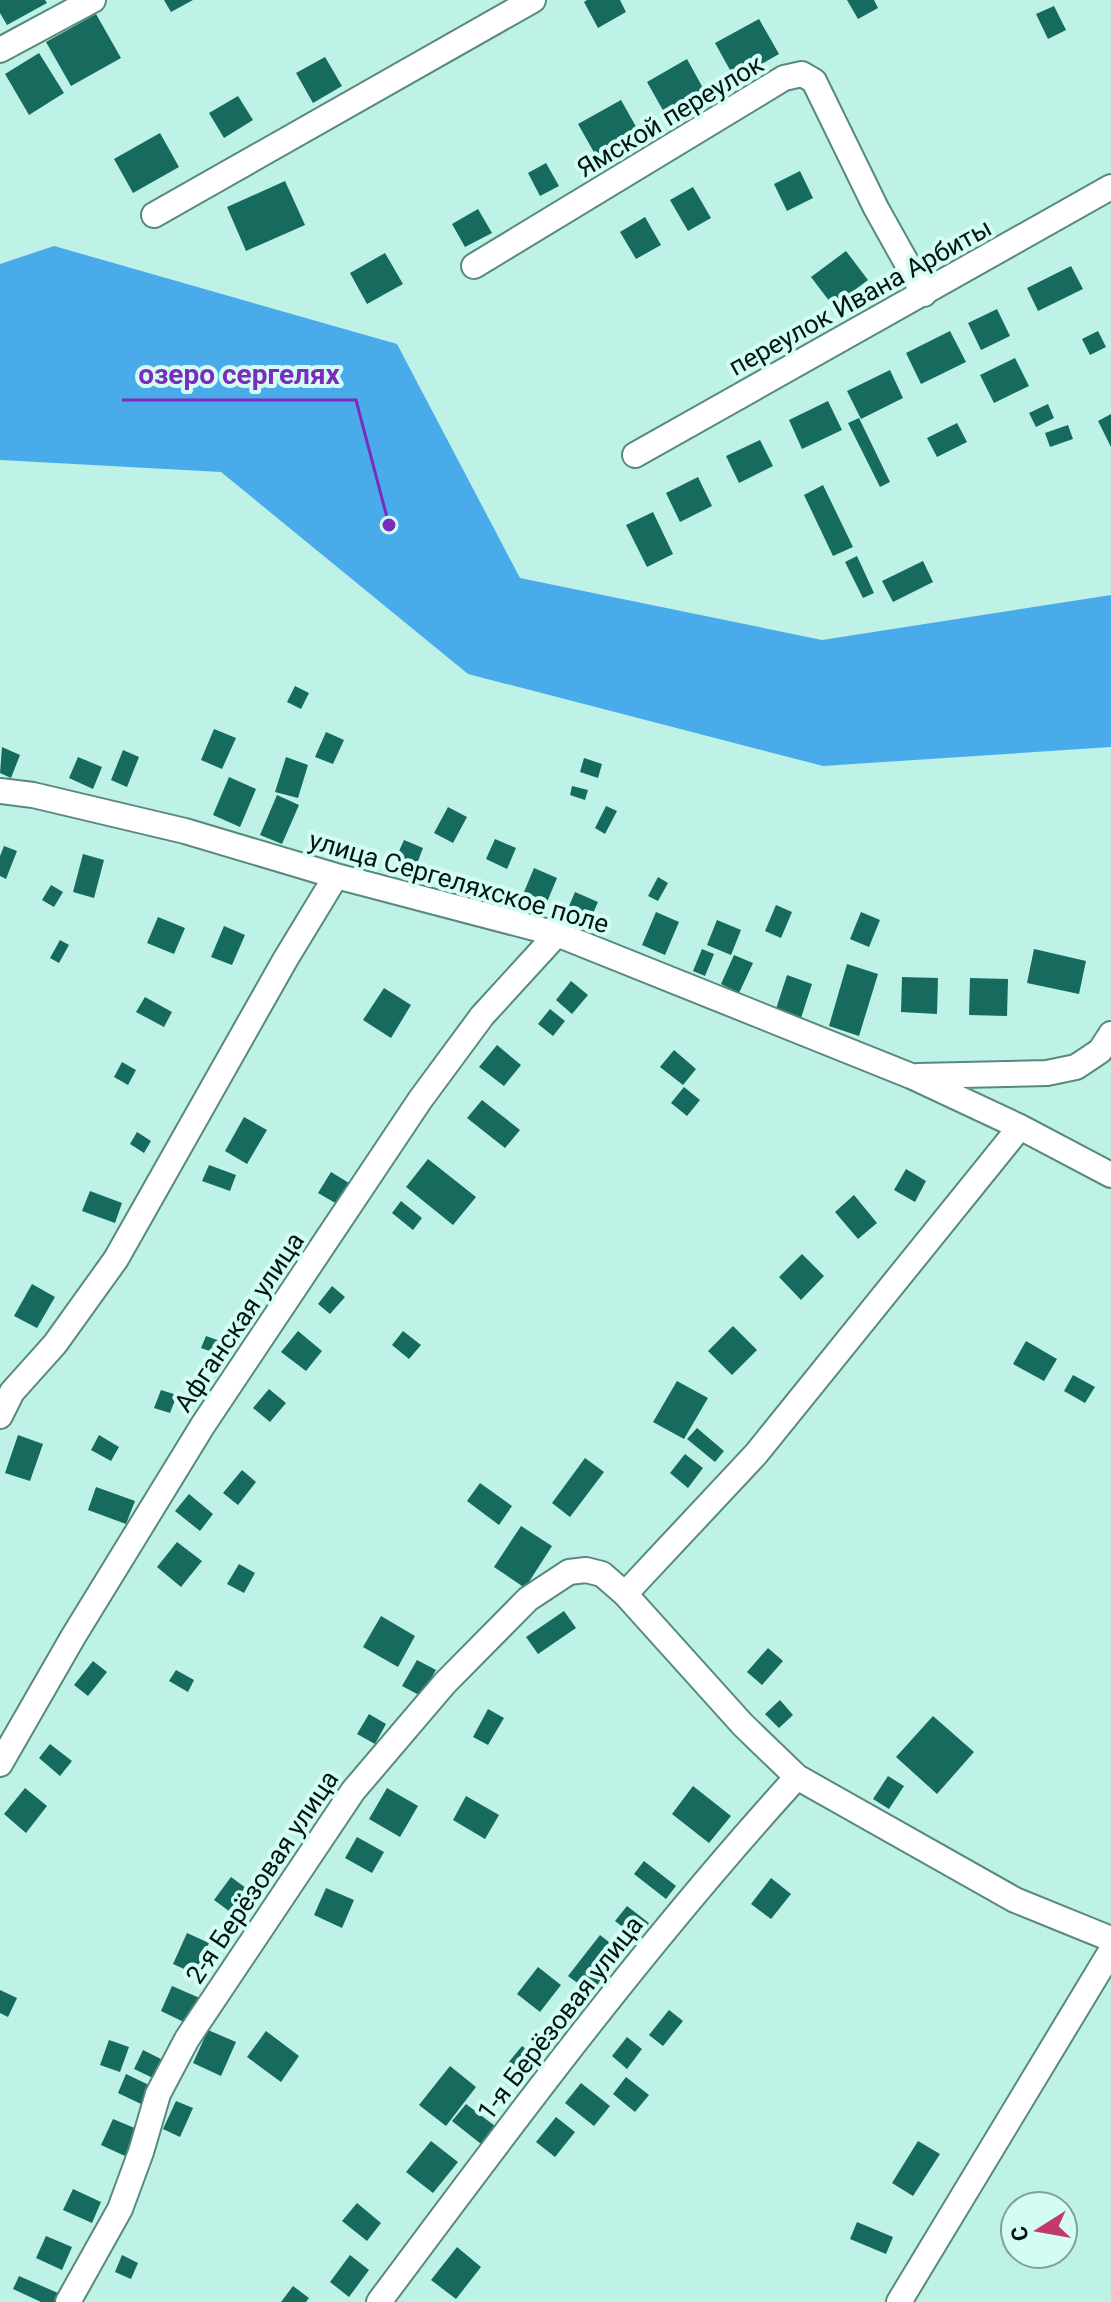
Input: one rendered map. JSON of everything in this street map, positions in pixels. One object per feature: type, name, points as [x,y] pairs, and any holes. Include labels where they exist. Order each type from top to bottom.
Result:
[{"type":"street","points":[[0,50],[93,0]]},
{"type":"street","points":[[154,215],[533,0]]},
{"type":"street","name":"Ямской переулок","points":[[474,266],[784,78],[802,74],[814,81],[876,208],[924,294]]},
{"type":"street","name":"переулок Ивана Арбиты","points":[[635,455],[1111,187]]},
{"type":"street","name":"улица Сергеляхское поле","points":[[0,791],[33,795],[185,831],[336,876],[557,934],[911,1076],[1020,1127],[1111,1175]]},
{"type":"street","points":[[0,1416],[12,1392],[55,1344],[116,1259],[336,876]]},
{"type":"street","name":"Афганская улица","points":[[0,1764],[73,1637],[203,1425],[420,1100],[482,1016],[557,934]]},
{"type":"street","points":[[911,1076],[1047,1073],[1076,1067],[1100,1051],[1111,1034]]},
{"type":"street","points":[[1020,1127],[756,1454],[625,1594],[743,1725],[797,1777],[1015,1900],[1111,1939]]},
{"type":"street","name":"2-я Берёзовая улица","points":[[68,2302],[120,2209],[158,2094],[187,2039],[353,1791],[445,1683],[528,1599],[569,1572],[586,1570],[602,1574],[625,1594]]},
{"type":"street","name":"1-я Берёзовая улица","points":[[379,2302],[497,2143],[708,1876],[797,1777]]},
{"type":"street","points":[[899,2302],[1111,1951]]},
{"type":"water","points":[[54,246],[397,344],[520,578],[822,640],[1111,595],[1111,747],[823,766],[468,674],[221,472],[0,460],[0,264]]},
{"type":"building","points":[[0,0],[45,0],[47,3],[7,25],[0,13]]},
{"type":"building","points":[[164,0],[193,0],[171,12]]},
{"type":"building","points":[[620,0],[626,12],[598,28],[584,2]]},
{"type":"building","points":[[847,0],[874,0],[878,8],[858,19]]},
{"type":"building","points":[[1054,6],[1066,30],[1048,39],[1036,14]]},
{"type":"building","points":[[96,14],[121,58],[71,86],[46,42]]},
{"type":"building","points":[[759,19],[779,54],[735,79],[715,43]]},
{"type":"building","points":[[39,53],[64,93],[29,115],[5,74]]},
{"type":"building","points":[[325,57],[342,86],[313,103],[296,73]]},
{"type":"building","points":[[687,59],[709,99],[669,121],[647,82]]},
{"type":"building","points":[[238,96],[253,120],[224,138],[209,113]]},
{"type":"building","points":[[621,100],[643,139],[600,163],[578,124]]},
{"type":"building","points":[[160,133],[179,167],[133,193],[114,159]]},
{"type":"building","points":[[546,163],[559,186],[540,196],[528,173]]},
{"type":"building","points":[[800,171],[813,198],[787,211],[774,184]]},
{"type":"building","points":[[285,181],[305,225],[246,251],[227,207]]},
{"type":"building","points":[[693,187],[711,218],[688,231],[670,200]]},
{"type":"building","points":[[478,209],[492,233],[465,247],[452,224]]},
{"type":"building","points":[[645,217],[661,245],[636,259],[620,232]]},
{"type":"building","points":[[846,251],[868,280],[833,306],[811,277]]},
{"type":"building","points":[[385,253],[403,284],[367,304],[350,273]]},
{"type":"building","points":[[1071,266],[1083,289],[1038,311],[1027,288]]},
{"type":"building","points":[[997,309],[1010,336],[981,350],[968,323]]},
{"type":"building","points":[[950,331],[966,362],[921,384],[906,353]]},
{"type":"building","points":[[1098,331],[1106,347],[1090,355],[1082,339]]},
{"type":"building","points":[[1015,358],[1029,386],[994,403],[980,375]]},
{"type":"building","points":[[890,370],[903,398],[861,419],[847,391]]},
{"type":"building","points":[[828,401],[842,430],[802,449],[789,420]]},
{"type":"building","points":[[1048,404],[1054,418],[1036,427],[1029,413]]},
{"type":"building","points":[[1111,414],[1111,447],[1098,421]]},
{"type":"building","points":[[859,418],[890,482],[880,487],[848,423]]},
{"type":"building","points":[[957,423],[967,442],[937,457],[927,438]]},
{"type":"building","points":[[1068,425],[1073,439],[1050,447],[1045,433]]},
{"type":"building","points":[[760,440],[773,466],[739,483],[726,456]]},
{"type":"building","points":[[698,477],[712,506],[680,522],[666,493]]},
{"type":"building","points":[[823,485],[853,547],[833,556],[804,495]]},
{"type":"building","points":[[653,512],[673,554],[647,567],[626,525]]},
{"type":"building","points":[[857,556],[874,593],[863,598],[845,562]]},
{"type":"building","points":[[923,561],[933,582],[893,602],[882,581]]},
{"type":"building","points":[[295,686],[309,693],[301,709],[287,702]]},
{"type":"building","points":[[214,729],[236,738],[222,769],[201,760]]},
{"type":"building","points":[[326,732],[344,740],[333,764],[315,757]]},
{"type":"building","points":[[2,747],[20,755],[11,778],[0,773]]},
{"type":"building","points":[[123,750],[139,757],[127,787],[111,780]]},
{"type":"building","points":[[78,757],[102,767],[93,789],[69,778]]},
{"type":"building","points":[[286,757],[308,765],[298,798],[275,792]]},
{"type":"building","points":[[584,758],[602,764],[598,778],[580,772]]},
{"type":"building","points":[[229,777],[256,789],[240,827],[213,815]]},
{"type":"building","points":[[572,786],[588,790],[585,800],[570,795]]},
{"type":"building","points":[[277,795],[299,805],[282,844],[260,835]]},
{"type":"building","points":[[606,806],[617,811],[605,834],[595,828]]},
{"type":"building","points":[[448,807],[467,817],[453,843],[434,833]]},
{"type":"building","points":[[495,839],[516,848],[507,869],[486,859]]},
{"type":"building","points":[[404,840],[423,848],[415,869],[395,860]]},
{"type":"building","points":[[4,846],[17,851],[6,879],[0,876],[0,856]]},
{"type":"building","points":[[83,854],[104,860],[94,898],[73,892]]},
{"type":"building","points":[[534,868],[557,878],[547,902],[524,892]]},
{"type":"building","points":[[658,877],[668,883],[658,901],[648,896]]},
{"type":"building","points":[[51,885],[63,892],[54,907],[42,900]]},
{"type":"building","points":[[575,892],[598,902],[587,927],[564,918]]},
{"type":"building","points":[[776,905],[792,912],[781,938],[765,931]]},
{"type":"building","points":[[656,912],[679,922],[665,955],[642,945]]},
{"type":"building","points":[[861,912],[880,920],[869,947],[850,939]]},
{"type":"building","points":[[158,917],[185,928],[174,954],[147,943]]},
{"type":"building","points":[[717,920],[741,930],[731,955],[707,945]]},
{"type":"building","points":[[224,926],[245,935],[232,965],[211,957]]},
{"type":"building","points":[[60,940],[69,945],[59,963],[50,958]]},
{"type":"building","points":[[702,949],[714,954],[705,976],[693,971]]},
{"type":"building","points":[[1034,949],[1086,961],[1079,994],[1027,983]]},
{"type":"building","points":[[734,955],[753,963],[739,993],[721,984]]},
{"type":"building","points":[[847,964],[878,974],[859,1036],[829,1026]]},
{"type":"building","points":[[787,975],[812,984],[801,1018],[776,1009]]},
{"type":"building","points":[[902,977],[938,978],[937,1014],[901,1012]]},
{"type":"building","points":[[970,978],[1008,979],[1007,1016],[969,1015]]},
{"type":"building","points":[[571,981],[588,995],[572,1014],[556,1000]]},
{"type":"building","points":[[384,988],[411,1005],[391,1038],[363,1020]]},
{"type":"building","points":[[145,997],[172,1012],[164,1027],[136,1012]]},
{"type":"building","points":[[550,1009],[565,1021],[553,1036],[538,1024]]},
{"type":"building","points":[[497,1045],[521,1065],[504,1086],[479,1067]]},
{"type":"building","points":[[674,1050],[696,1069],[683,1085],[660,1067]]},
{"type":"building","points":[[122,1062],[136,1070],[128,1085],[114,1077]]},
{"type":"building","points":[[684,1087],[700,1100],[687,1116],[671,1103]]},
{"type":"building","points":[[482,1100],[520,1130],[505,1148],[467,1118]]},
{"type":"building","points":[[244,1117],[267,1130],[247,1164],[225,1151]]},
{"type":"building","points":[[137,1132],[151,1141],[144,1153],[130,1144]]},
{"type":"building","points":[[428,1159],[476,1197],[453,1225],[406,1187]]},
{"type":"building","points":[[209,1165],[236,1175],[230,1191],[202,1181]]},
{"type":"building","points":[[906,1169],[926,1181],[915,1202],[894,1190]]},
{"type":"building","points":[[331,1172],[349,1183],[337,1204],[318,1193]]},
{"type":"building","points":[[90,1191],[122,1203],[115,1223],[82,1211]]},
{"type":"building","points":[[854,1195],[877,1223],[858,1239],[835,1212]]},
{"type":"building","points":[[401,1201],[422,1218],[413,1230],[392,1213]]},
{"type":"building","points":[[802,1254],[824,1276],[801,1300],[779,1277]]},
{"type":"building","points":[[32,1284],[55,1297],[37,1328],[14,1316]]},
{"type":"building","points":[[332,1286],[345,1297],[330,1314],[318,1304]]},
{"type":"building","points":[[733,1326],[757,1350],[732,1375],[708,1351]]},
{"type":"building","points":[[298,1331],[322,1351],[306,1371],[281,1352]]},
{"type":"building","points":[[403,1331],[421,1345],[409,1359],[392,1345]]},
{"type":"building","points":[[206,1336],[231,1345],[227,1357],[201,1348]]},
{"type":"building","points":[[1026,1341],[1057,1359],[1044,1381],[1013,1364]]},
{"type":"building","points":[[1073,1375],[1095,1387],[1085,1403],[1064,1391]]},
{"type":"building","points":[[677,1381],[708,1398],[684,1439],[653,1422]]},
{"type":"building","points":[[269,1389],[286,1403],[270,1422],[253,1408]]},
{"type":"building","points":[[161,1390],[177,1395],[170,1413],[154,1408]]},
{"type":"building","points":[[697,1428],[724,1451],[715,1462],[687,1439]]},
{"type":"building","points":[[18,1435],[43,1444],[30,1481],[5,1473]]},
{"type":"building","points":[[99,1435],[119,1447],[111,1461],[91,1450]]},
{"type":"building","points":[[685,1454],[703,1468],[688,1488],[670,1473]]},
{"type":"building","points":[[585,1458],[604,1472],[570,1517],[552,1503]]},
{"type":"building","points":[[242,1470],[256,1482],[238,1505],[223,1493]]},
{"type":"building","points":[[480,1483],[512,1506],[499,1525],[467,1501]]},
{"type":"building","points":[[96,1487],[135,1501],[126,1524],[88,1510]]},
{"type":"building","points":[[189,1494],[213,1514],[200,1531],[175,1511]]},
{"type":"building","points":[[521,1526],[552,1546],[525,1588],[494,1567]]},
{"type":"building","points":[[177,1542],[202,1561],[181,1587],[157,1567]]},
{"type":"building","points":[[239,1564],[255,1573],[244,1593],[227,1584]]},
{"type":"building","points":[[564,1611],[576,1628],[538,1654],[526,1637]]},
{"type":"building","points":[[381,1616],[415,1636],[398,1667],[363,1647]]},
{"type":"building","points":[[768,1648],[783,1661],[762,1685],[747,1672]]},
{"type":"building","points":[[417,1660],[436,1670],[421,1696],[402,1686]]},
{"type":"building","points":[[93,1661],[107,1672],[88,1696],[74,1685]]},
{"type":"building","points":[[176,1670],[194,1680],[188,1692],[169,1681]]},
{"type":"building","points":[[780,1700],[793,1715],[779,1728],[765,1714]]},
{"type":"building","points":[[488,1709],[504,1718],[488,1745],[473,1737]]},
{"type":"building","points":[[369,1714],[386,1724],[375,1744],[357,1734]]},
{"type":"building","points":[[933,1716],[974,1752],[937,1794],[896,1757]]},
{"type":"building","points":[[50,1744],[72,1761],[60,1776],[39,1758]]},
{"type":"building","points":[[888,1776],[904,1786],[889,1809],[873,1799]]},
{"type":"building","points":[[693,1786],[731,1816],[709,1843],[672,1814]]},
{"type":"building","points":[[25,1788],[47,1806],[26,1833],[4,1814]]},
{"type":"building","points":[[387,1788],[418,1806],[400,1837],[369,1819]]},
{"type":"building","points":[[466,1796],[499,1815],[485,1839],[453,1820]]},
{"type":"building","points":[[357,1837],[384,1852],[372,1873],[345,1858]]},
{"type":"building","points":[[644,1861],[676,1886],[666,1899],[634,1874]]},
{"type":"building","points":[[231,1877],[246,1888],[229,1911],[214,1900]]},
{"type":"building","points":[[771,1878],[791,1894],[771,1919],[751,1904]]},
{"type":"building","points":[[326,1888],[354,1900],[342,1928],[314,1915]]},
{"type":"building","points":[[627,1906],[649,1923],[637,1938],[615,1921]]},
{"type":"building","points":[[187,1933],[209,1943],[195,1974],[173,1964]]},
{"type":"building","points":[[600,1935],[623,1953],[591,1993],[568,1976]]},
{"type":"building","points":[[538,1967],[561,1985],[540,2012],[517,1994]]},
{"type":"building","points":[[172,1986],[202,1999],[190,2025],[161,2011]]},
{"type":"building","points":[[0,1990],[17,1998],[8,2017],[0,2013]]},
{"type":"building","points":[[669,2010],[683,2021],[663,2046],[649,2035]]},
{"type":"building","points":[[208,2030],[236,2042],[221,2076],[193,2063]]},
{"type":"building","points":[[266,2031],[299,2056],[281,2082],[247,2057]]},
{"type":"building","points":[[627,2037],[642,2049],[627,2069],[612,2056]]},
{"type":"building","points":[[109,2040],[129,2047],[120,2072],[100,2065]]},
{"type":"building","points":[[522,2046],[538,2058],[520,2081],[504,2068]]},
{"type":"building","points":[[143,2050],[161,2059],[153,2078],[134,2069]]},
{"type":"building","points":[[450,2066],[476,2087],[446,2126],[419,2105]]},
{"type":"building","points":[[126,2074],[149,2085],[141,2104],[118,2093]]},
{"type":"building","points":[[626,2077],[649,2095],[635,2112],[613,2094]]},
{"type":"building","points":[[581,2083],[610,2106],[594,2126],[565,2103]]},
{"type":"building","points":[[176,2101],[193,2108],[180,2137],[163,2129]]},
{"type":"building","points":[[466,2104],[495,2126],[481,2144],[452,2121]]},
{"type":"building","points":[[556,2117],[575,2132],[555,2157],[536,2142]]},
{"type":"building","points":[[113,2119],[137,2129],[125,2156],[101,2145]]},
{"type":"building","points":[[431,2141],[458,2162],[433,2193],[406,2172]]},
{"type":"building","points":[[918,2141],[940,2154],[913,2196],[892,2183]]},
{"type":"building","points":[[73,2189],[101,2202],[92,2223],[63,2210]]},
{"type":"building","points":[[357,2203],[381,2223],[367,2241],[342,2221]]},
{"type":"building","points":[[857,2222],[893,2237],[886,2254],[850,2239]]},
{"type":"building","points":[[46,2236],[72,2247],[62,2270],[36,2258]]},
{"type":"building","points":[[457,2247],[481,2267],[456,2299],[431,2280]]},
{"type":"building","points":[[122,2255],[138,2263],[131,2279],[115,2272]]},
{"type":"building","points":[[350,2255],[369,2270],[349,2297],[330,2282]]},
{"type":"building","points":[[19,2276],[58,2293],[54,2302],[41,2302],[13,2289]]},
{"type":"building","points":[[293,2286],[309,2298],[306,2302],[281,2302]]},
{"type":"place","name":"озеро сергелях","points":[[389,525]]}]
